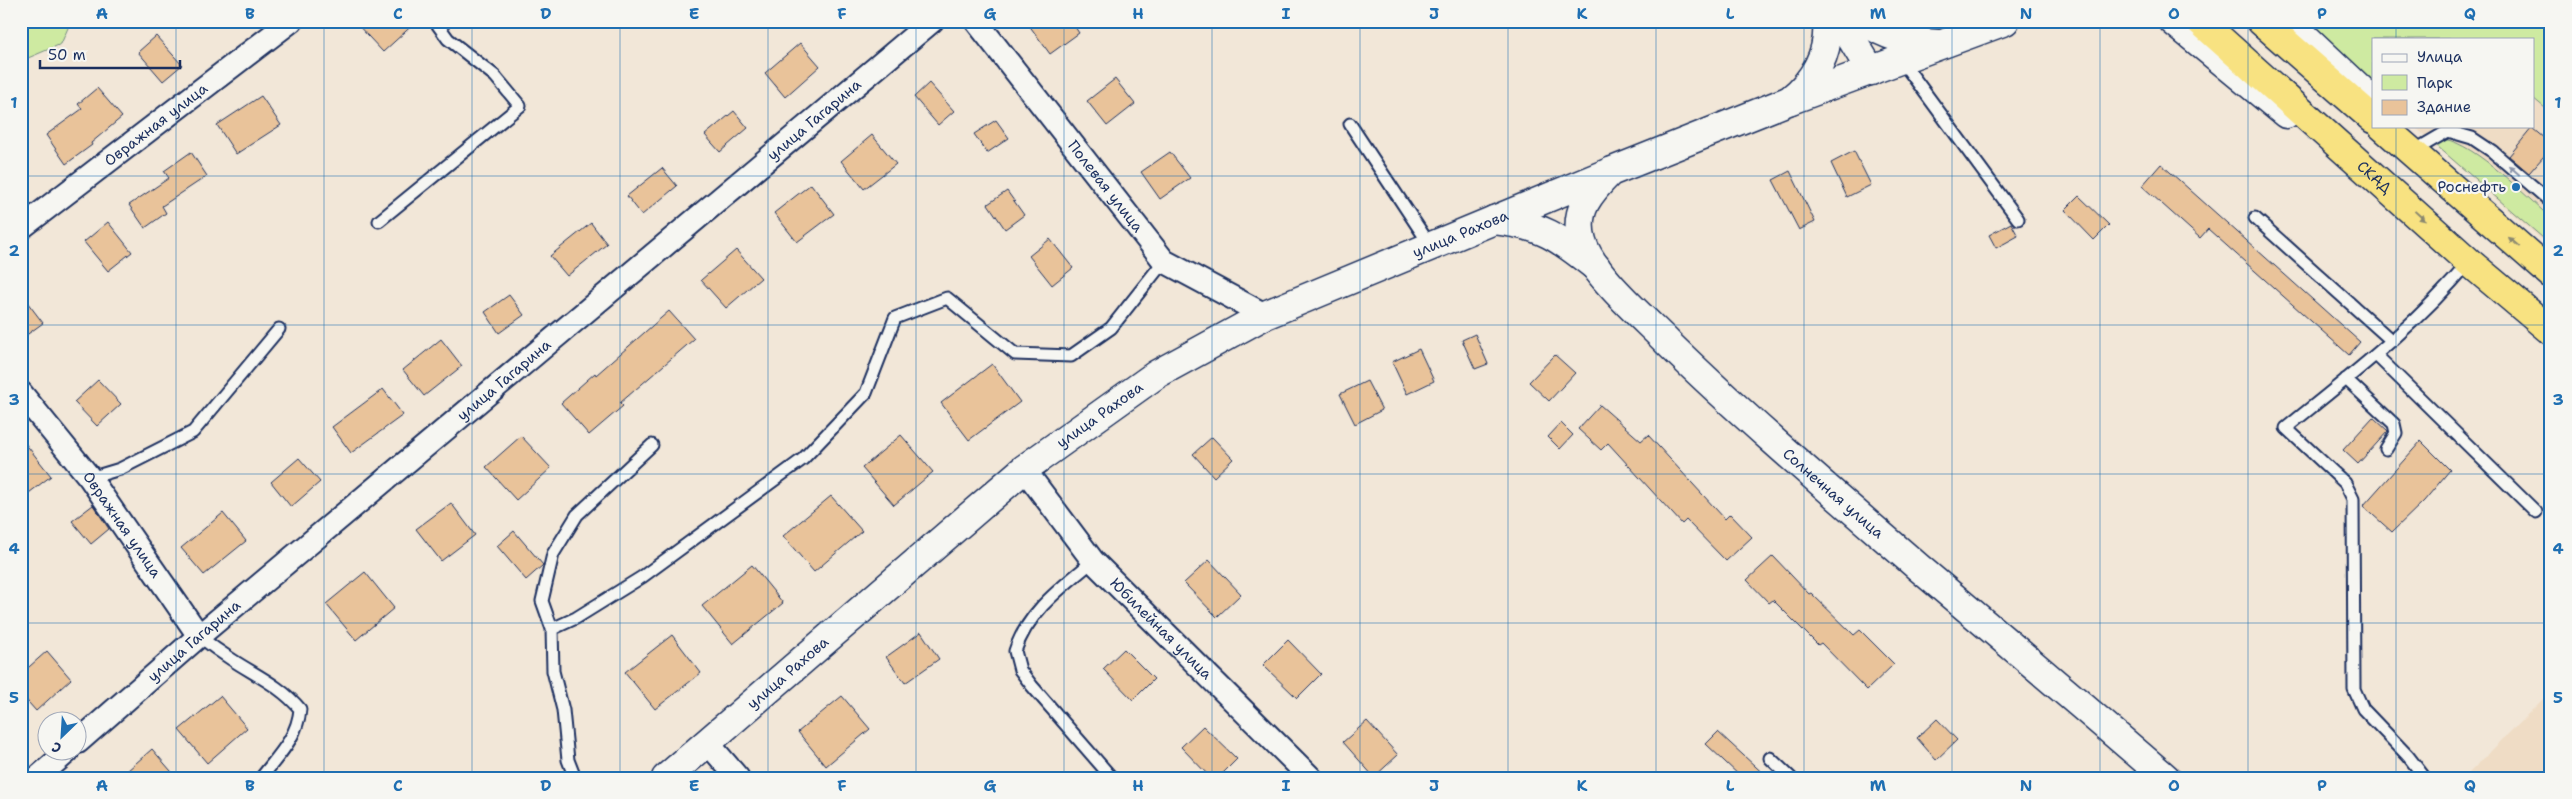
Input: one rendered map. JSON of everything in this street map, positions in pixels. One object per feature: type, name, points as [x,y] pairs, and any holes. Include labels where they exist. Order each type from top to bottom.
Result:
[{"type":"highway","name":"СКАД","points":[[2200,21],[2388,187],[2469,262],[2551,331]]},
{"type":"highway","points":[[2261,21],[2372,117]]},
{"type":"highway","points":[[2384,128],[2551,274]]},
{"type":"main road","points":[[1788,101],[1804,89],[1815,74],[1826,43],[1827,21]]},
{"type":"main road","points":[[1841,21],[1871,71]]},
{"type":"main road","points":[[1864,21],[1895,38],[1915,44],[1942,44]]},
{"type":"main road","points":[[2174,21],[2325,147],[2388,187]]},
{"type":"main road","points":[[2293,21],[2304,37],[2372,100]]},
{"type":"main road","name":"улица Рахова","points":[[666,778],[1024,469],[1157,374],[1265,314],[1430,245],[1788,101],[1997,23]]},
{"type":"main road","points":[[2395,128],[2412,152]]},
{"type":"main road","name":"Солнечная улица","points":[[1610,172],[1591,191],[1581,208],[1578,225],[1582,243],[1596,267],[1685,359],[1780,448],[2166,778]]},
{"type":"main road","points":[[1494,220],[1520,222],[1540,228],[1561,240],[1596,267]]},
{"type":"street","name":"Овражная улица","points":[[21,228],[292,21]]},
{"type":"street","name":"улица Гагарина","points":[[88,733],[199,636],[932,21]]},
{"type":"street","name":"Полевая улица","points":[[976,21],[1164,260],[1265,314]]},
{"type":"street","name":"Овражная улица","points":[[21,393],[90,478],[199,636]]},
{"type":"street","name":"Юбилейная улица","points":[[1024,469],[1093,561],[1310,778]]},
{"type":"street","points":[[708,742],[738,778]]},
{"type":"street","points":[[37,778],[55,762]]},
{"type":"lane","points":[[379,221],[520,106],[495,76],[448,39],[435,21]]},
{"type":"lane","points":[[1901,60],[2018,219]]},
{"type":"lane","points":[[1350,124],[1430,245]]},
{"type":"lane","points":[[2412,152],[2448,131],[2472,138],[2493,152],[2551,202]]},
{"type":"lane","points":[[2255,218],[2392,341]]},
{"type":"lane","points":[[552,628],[576,618],[642,577],[803,459],[866,393],[895,318],[947,298],[1015,354],[1071,356],[1111,328],[1164,260]]},
{"type":"lane","points":[[2424,778],[2408,756],[2363,709],[2354,689],[2353,499],[2345,483],[2286,428],[2392,341],[2441,296],[2469,262]]},
{"type":"lane","points":[[90,478],[120,469],[193,432],[279,329]]},
{"type":"lane","points":[[2376,355],[2536,512]]},
{"type":"lane","points":[[2346,379],[2394,424],[2396,433],[2386,449]]},
{"type":"lane","points":[[575,778],[568,760],[563,710],[553,671],[552,628],[542,601],[553,554],[577,515],[652,445]]},
{"type":"lane","points":[[1093,561],[1050,598],[1029,620],[1015,651],[1020,670],[1032,686],[1112,778]]},
{"type":"lane","points":[[199,636],[231,659],[272,683],[292,699],[300,710],[299,721],[293,735],[261,778]]},
{"type":"lane","points":[[1770,758],[1791,778]]},
{"type":"shaded area","name":"Роснефть","points":[[2534,89],[2551,104],[2551,248],[2416,128],[2534,128]]},
{"type":"shaded area","points":[[2551,691],[2551,778],[2464,778]]},
{"type":"green space","points":[[21,21],[71,21],[61,44],[21,61]]},
{"type":"green space","points":[[1875,21],[1974,21],[1942,35]]},
{"type":"green space","points":[[2302,21],[2551,21],[2551,113],[2534,99],[2534,38],[2372,38],[2372,89]]},
{"type":"green space","points":[[2444,139],[2457,143],[2471,151],[2500,172],[2551,218],[2551,245],[2437,146]]},
{"type":"building","points":[[354,21],[417,21],[383,52]]},
{"type":"building","points":[[1026,21],[1071,21],[1079,33],[1050,54]]},
{"type":"building","points":[[156,36],[182,65],[163,81],[138,52]]},
{"type":"building","points":[[800,43],[820,66],[785,97],[765,73]]},
{"type":"building","points":[[1115,79],[1135,104],[1107,126],[1087,101]]},
{"type":"building","points":[[929,83],[954,111],[938,125],[914,97]]},
{"type":"building","points":[[97,88],[122,117],[91,143],[92,145],[66,164],[46,135],[82,109],[78,104]]},
{"type":"building","points":[[261,96],[281,125],[236,154],[217,125]]},
{"type":"building","points":[[734,111],[748,128],[720,152],[705,135]]},
{"type":"building","points":[[996,120],[1009,138],[987,153],[974,134]]},
{"type":"building","points":[[2532,128],[2551,144],[2551,148],[2529,173],[2509,156]]},
{"type":"building","points":[[872,135],[896,164],[864,189],[841,161]]},
{"type":"building","points":[[1854,151],[1871,185],[1847,197],[1831,163]]},
{"type":"building","points":[[191,152],[207,176],[162,206],[166,213],[145,228],[129,205],[169,178],[164,171]]},
{"type":"building","points":[[1170,152],[1190,178],[1160,199],[1141,172]]},
{"type":"building","points":[[2161,164],[2360,342],[2349,355],[2208,229],[2200,238],[2142,186]]},
{"type":"building","points":[[662,168],[677,186],[642,215],[627,196]]},
{"type":"building","points":[[1790,171],[1815,222],[1799,230],[1773,180]]},
{"type":"building","points":[[811,184],[834,214],[797,242],[774,213]]},
{"type":"building","points":[[1007,191],[1024,215],[1005,229],[988,204]]},
{"type":"building","points":[[2079,196],[2109,225],[2094,240],[2065,210]]},
{"type":"building","points":[[108,222],[132,252],[108,271],[84,242]]},
{"type":"building","points":[[591,223],[607,244],[567,276],[550,256]]},
{"type":"building","points":[[2011,223],[2018,236],[1996,248],[1989,235]]},
{"type":"building","points":[[1050,239],[1073,268],[1052,285],[1029,256]]},
{"type":"building","points":[[736,250],[761,278],[726,308],[701,280]]},
{"type":"building","points":[[21,294],[43,323],[21,339]]},
{"type":"building","points":[[509,295],[524,315],[499,333],[485,312]]},
{"type":"building","points":[[669,311],[694,339],[620,403],[623,406],[589,435],[561,403]]},
{"type":"building","points":[[1475,334],[1488,364],[1475,369],[1462,340]]},
{"type":"building","points":[[441,339],[462,366],[424,396],[403,370]]},
{"type":"building","points":[[1419,349],[1434,381],[1407,394],[1392,362]]},
{"type":"building","points":[[1555,355],[1575,373],[1549,401],[1529,382]]},
{"type":"building","points":[[992,364],[1020,402],[969,440],[941,403]]},
{"type":"building","points":[[98,380],[121,404],[97,426],[74,402]]},
{"type":"building","points":[[1367,381],[1382,410],[1355,424],[1340,394]]},
{"type":"building","points":[[383,389],[403,415],[351,453],[332,427]]},
{"type":"building","points":[[1600,405],[1641,441],[1648,435],[1725,519],[1730,514],[1752,537],[1726,561],[1686,520],[1682,524],[1608,443],[1601,450],[1578,429]]},
{"type":"building","points":[[2373,417],[2388,431],[2358,464],[2343,450]]},
{"type":"building","points":[[1561,423],[1573,435],[1560,449],[1548,437]]},
{"type":"building","points":[[901,435],[933,472],[894,505],[862,468]]},
{"type":"building","points":[[521,436],[551,468],[516,500],[486,467]]},
{"type":"building","points":[[1212,437],[1233,459],[1214,477],[1193,454]]},
{"type":"building","points":[[21,438],[51,476],[21,499]]},
{"type":"building","points":[[2421,441],[2450,470],[2424,501],[2392,532],[2363,506]]},
{"type":"building","points":[[299,458],[320,482],[291,507],[271,482]]},
{"type":"building","points":[[831,496],[862,531],[814,572],[783,536]]},
{"type":"building","points":[[451,503],[475,535],[441,561],[416,529]]},
{"type":"building","points":[[93,505],[109,529],[91,544],[72,521]]},
{"type":"building","points":[[223,513],[246,541],[204,575],[181,548]]},
{"type":"building","points":[[514,531],[543,565],[526,580],[497,546]]},
{"type":"building","points":[[1773,556],[1809,594],[1811,593],[1854,635],[1860,630],[1894,664],[1867,690],[1821,643],[1818,645],[1773,600],[1769,603],[1747,580]]},
{"type":"building","points":[[1209,560],[1241,594],[1217,617],[1184,583]]},
{"type":"building","points":[[752,565],[783,603],[733,644],[702,606]]},
{"type":"building","points":[[365,572],[394,608],[356,640],[326,604]]},
{"type":"building","points":[[921,632],[939,659],[905,683],[886,657]]},
{"type":"building","points":[[672,635],[701,673],[655,709],[625,672]]},
{"type":"building","points":[[1288,640],[1321,674],[1297,698],[1263,665]]},
{"type":"building","points":[[1124,649],[1154,679],[1133,700],[1103,669]]},
{"type":"building","points":[[47,651],[71,679],[36,711],[21,694],[21,674]]},
{"type":"building","points":[[220,696],[247,728],[207,763],[179,730]]},
{"type":"building","points":[[842,696],[870,729],[826,766],[798,732]]},
{"type":"building","points":[[1937,719],[1957,740],[1936,760],[1917,738]]},
{"type":"building","points":[[1367,721],[1398,755],[1374,777],[1343,742]]},
{"type":"building","points":[[1203,726],[1237,759],[1218,778],[1211,778],[1181,747]]},
{"type":"building","points":[[1718,732],[1768,778],[1742,778],[1706,744]]},
{"type":"building","points":[[152,749],[177,778],[119,778]]},
{"type":"place","name":"Роснефть","points":[[2516,187]]}]
